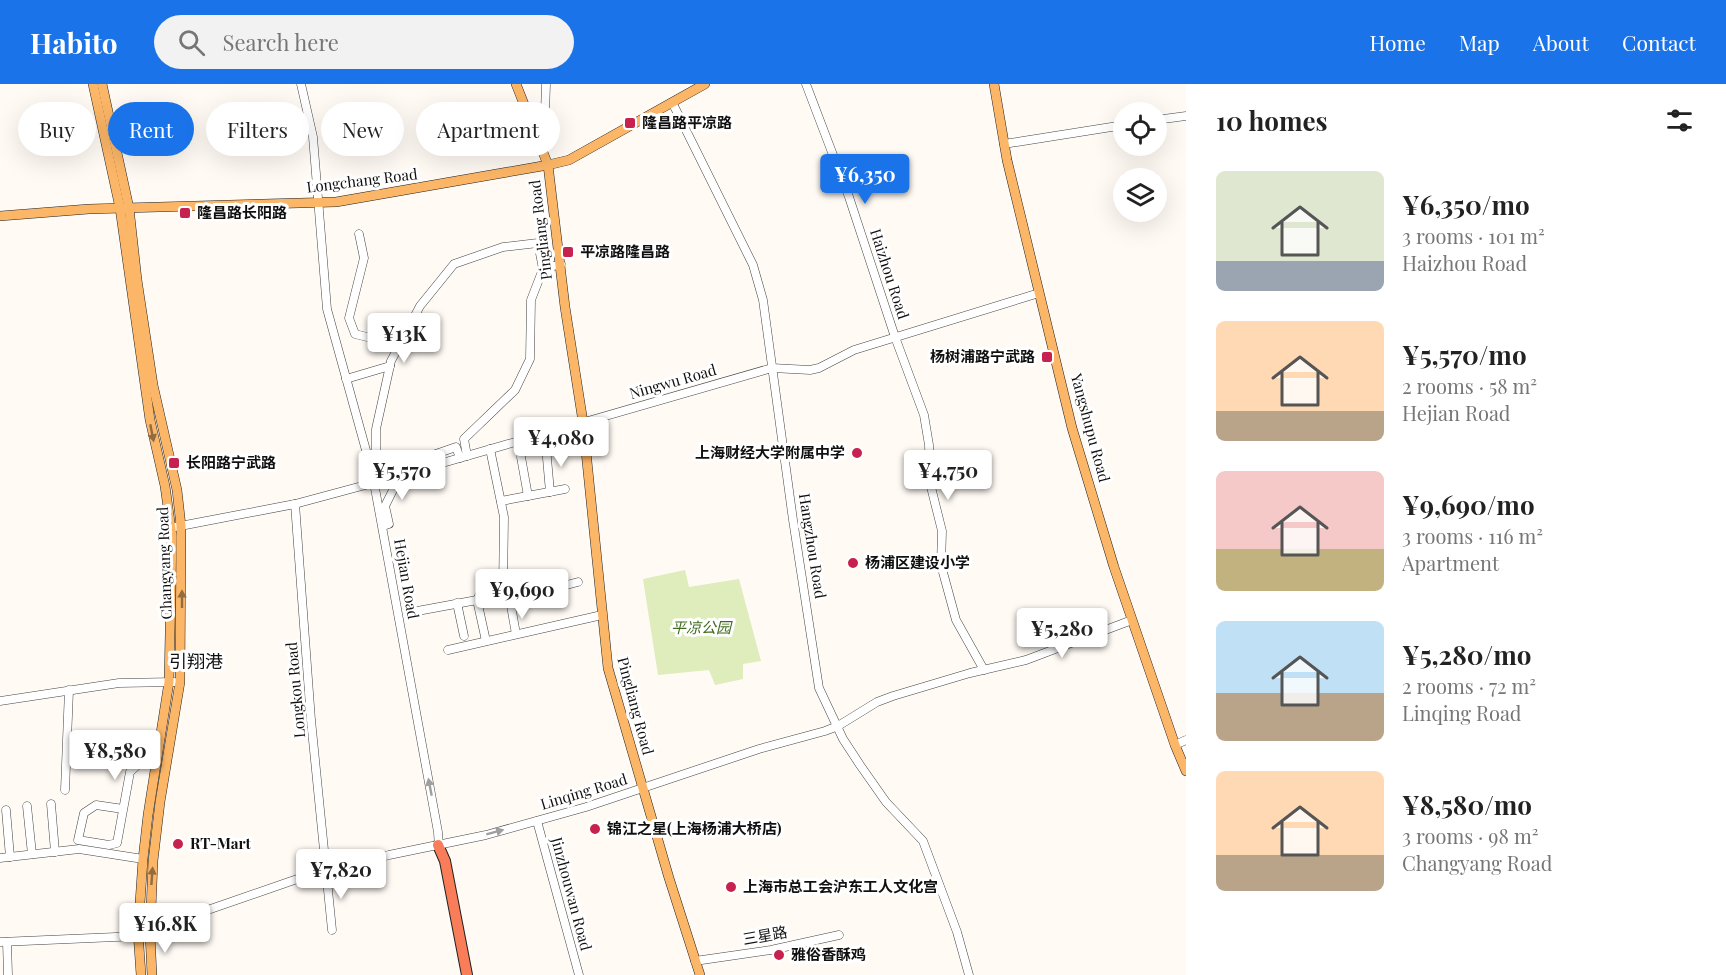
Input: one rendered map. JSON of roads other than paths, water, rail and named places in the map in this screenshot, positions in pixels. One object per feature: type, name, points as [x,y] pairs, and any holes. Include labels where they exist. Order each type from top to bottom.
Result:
[{"type":"highway","points":[[438,845],[445,861],[467,975]]},
{"type":"main road","name":"Changyang Road","points":[[93,84],[124,208],[150,420],[165,486],[171,528],[169,682],[143,859],[139,936],[141,975]]},
{"type":"main road","name":"Changyang Road","points":[[102,84],[153,385],[177,490],[182,526],[180,682],[155,837],[151,885],[152,975]]},
{"type":"main road","name":"Pingliang Road","points":[[516,84],[523,102]]},
{"type":"main road","name":"Longchang Road","points":[[0,216],[74,210],[353,200],[548,165],[569,160],[705,84]]},
{"type":"main road","name":"Yangshupu Road","points":[[994,84],[1004,144],[1072,428],[1132,620],[1186,771]]},
{"type":"main road","name":"Pingliang Road","points":[[545,156],[548,165],[583,422],[608,668],[642,788],[700,975]]},
{"type":"street","name":"Hejian Road","points":[[301,84],[313,137],[327,309],[372,472],[383,526],[462,975]]},
{"type":"street","points":[[545,102],[546,84]]},
{"type":"street","name":"Haizhou Road","points":[[806,84],[858,224],[895,337],[924,415],[929,445],[930,483],[942,531],[940,565],[950,605],[963,634],[984,670]]},
{"type":"street","name":"Hangzhou Road","points":[[672,102],[753,265],[763,300],[819,688],[843,739],[886,802],[923,842],[957,932],[969,975]]},
{"type":"street","points":[[1167,119],[1186,116]]},
{"type":"street","points":[[1004,144],[1113,127]]},
{"type":"street","points":[[359,234],[364,258],[349,318],[355,334],[395,344]]},
{"type":"street","points":[[538,243],[543,268],[531,300],[530,359],[515,390],[464,440],[463,457],[456,447],[401,466],[385,467],[376,453],[376,429],[390,366],[420,306],[454,264],[503,247],[538,243]]},
{"type":"street","points":[[543,268],[561,264]]},
{"type":"street","name":"Ningwu Road","points":[[171,528],[295,504],[772,368],[810,370],[819,368],[854,350],[1039,293]]},
{"type":"street","points":[[346,379],[390,366]]},
{"type":"street","points":[[546,447],[550,492]]},
{"type":"street","points":[[486,641],[477,600],[482,592],[504,589],[504,517],[490,449]]},
{"type":"street","points":[[521,456],[528,496]]},
{"type":"street","points":[[383,526],[389,524],[385,506],[394,488],[419,478],[422,469]]},
{"type":"street","points":[[501,501],[565,489]]},
{"type":"street","name":"Longkou Road","points":[[295,504],[332,930]]},
{"type":"street","points":[[516,634],[510,600],[578,582]]},
{"type":"street","points":[[412,612],[477,600]]},
{"type":"street","points":[[458,603],[464,636]]},
{"type":"street","points":[[448,650],[602,615]]},
{"type":"street","name":"Linqing Road","points":[[4,942],[150,934],[199,913],[303,877],[537,821],[586,807],[838,726],[866,707],[893,696],[1026,660],[1132,620]]},
{"type":"street","points":[[0,701],[119,683],[180,682]]},
{"type":"street","points":[[65,790],[69,690]]},
{"type":"street","points":[[1175,745],[1186,740]]},
{"type":"street","points":[[123,809],[96,805],[84,813],[78,840],[109,845],[117,843],[130,772],[142,761],[156,761]]},
{"type":"street","points":[[51,804],[55,852]]},
{"type":"street","points":[[27,806],[32,854]]},
{"type":"street","points":[[6,810],[10,857]]},
{"type":"street","name":"Jinzhouwan Road","points":[[537,821],[579,975]]},
{"type":"street","points":[[0,858],[79,849],[143,859]]},
{"type":"street","name":"三星路","points":[[695,961],[771,950],[838,935]]},
{"type":"street","points":[[4,942],[8,975]]},
{"type":"place","name":"隆昌路平凉路","points":[[630,123]]},
{"type":"place","name":"隆昌路长阳路","points":[[185,213]]},
{"type":"place","name":"平凉路隆昌路","points":[[568,252]]},
{"type":"place","name":"杨树浦路宁武路","points":[[1047,357]]},
{"type":"place","name":"上海财经大学附属中学","points":[[857,453]]},
{"type":"place","name":"长阳路宁武路","points":[[174,463]]},
{"type":"place","name":"杨浦区建设小学","points":[[853,563]]},
{"type":"place","name":"锦江之星(上海杨浦大桥店)","points":[[595,829]]},
{"type":"place","name":"RT-Mart","points":[[178,844]]},
{"type":"place","name":"上海市总工会沪东工人文化宫","points":[[731,887]]},
{"type":"place","name":"雅俗香酥鸡","points":[[779,955]]},
{"type":"district","name":"引翔港","points":[[196,662]]},
{"type":"park label","name":"平凉公园","points":[[701,628]]}]
